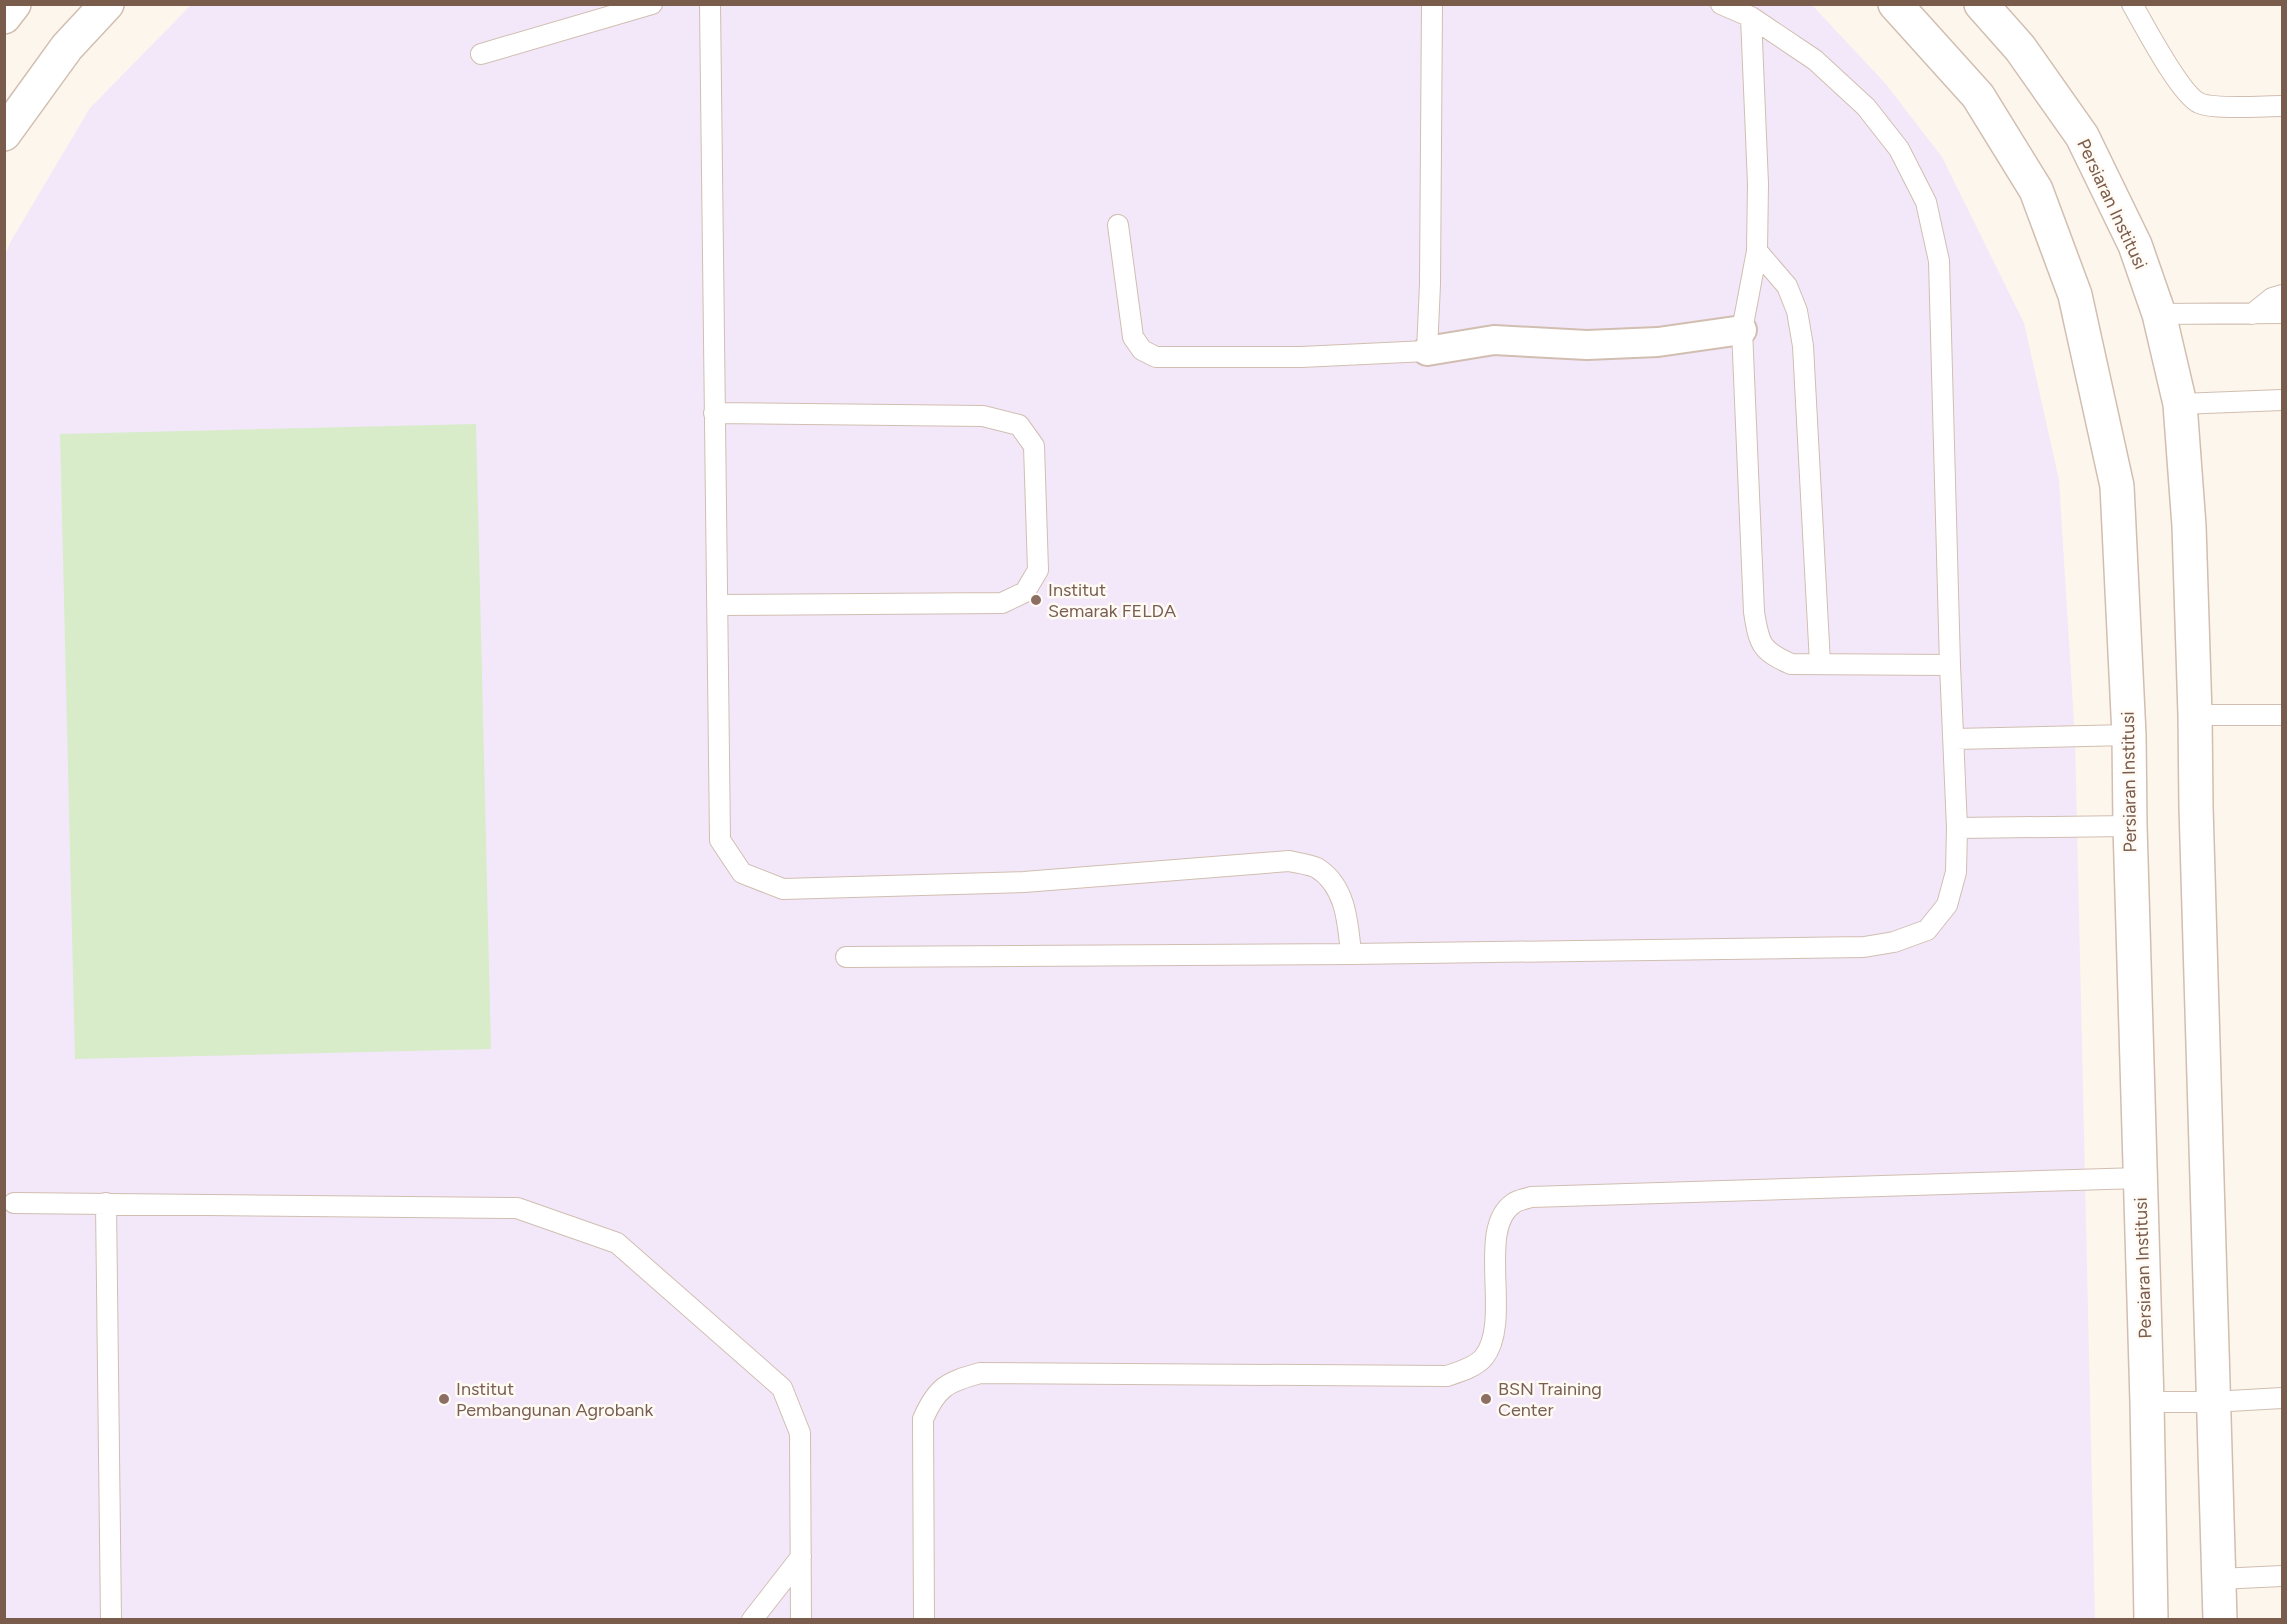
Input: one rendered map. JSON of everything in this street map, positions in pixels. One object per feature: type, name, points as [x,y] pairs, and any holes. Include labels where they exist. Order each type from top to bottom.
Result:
[{"type":"street","points":[[4,17],[14,4]]},
{"type":"street","points":[[4,134],[67,47],[107,4]]},
{"type":"street","name":"Persiaran Institusi","points":[[1895,4],[1978,96],[2036,190],[2075,295],[2117,486],[2129,735],[2151,1620]]},
{"type":"street","name":"Persiaran Institusi","points":[[1981,4],[2020,48],[2082,136],[2135,245],[2159,314],[2180,404],[2189,526],[2212,1402],[2220,1620]]},
{"type":"street","points":[[1427,351],[1494,340],[1587,345],[1658,342],[1742,330]]},
{"type":"lane","points":[[481,54],[652,4]]},
{"type":"lane","points":[[710,4],[720,840],[742,873],[783,889],[1024,882],[1288,861],[1316,867],[1338,889],[1348,920],[1351,954]]},
{"type":"lane","points":[[1118,225],[1133,337],[1142,350],[1156,357],[1301,357],[1427,351],[1430,272],[1432,4]]},
{"type":"lane","points":[[846,957],[1351,954],[1864,947],[1894,942],[1927,930],[1947,905],[1956,872],[1958,828],[1950,665],[1939,261],[1926,202],[1899,149],[1866,107],[1815,60],[1751,16],[1721,4]]},
{"type":"lane","points":[[2132,4],[2182,86],[2199,103],[2226,106],[2283,106]]},
{"type":"lane","points":[[1751,16],[1758,184],[1757,251],[1742,330],[1753,600],[1757,636],[1770,655],[1791,664],[1950,665]]},
{"type":"lane","points":[[1757,251],[1787,286],[1797,311],[1803,346],[1820,663]]},
{"type":"lane","points":[[2252,314],[2272,298],[2283,295]]},
{"type":"lane","points":[[2159,314],[2283,314]]},
{"type":"lane","points":[[2180,404],[2283,400]]},
{"type":"lane","points":[[714,413],[983,416],[1019,424],[1034,446],[1038,570],[1025,592],[1002,603],[718,605]]},
{"type":"lane","points":[[2195,715],[2283,715]]},
{"type":"lane","points":[[1954,740],[2129,735]]},
{"type":"lane","points":[[1958,828],[2130,826]]},
{"type":"lane","points":[[924,1620],[923,1419],[932,1398],[953,1381],[980,1373],[1447,1376],[1466,1369],[1484,1358],[1493,1338],[1496,1314],[1496,1233],[1501,1217],[1513,1203],[1531,1197],[2140,1178]]},
{"type":"lane","points":[[15,1203],[517,1208],[617,1243],[782,1388],[800,1433],[801,1620]]},
{"type":"lane","points":[[106,1203],[111,1620]]},
{"type":"lane","points":[[2147,1402],[2212,1402],[2283,1398]]},
{"type":"lane","points":[[752,1620],[801,1557]]},
{"type":"lane","points":[[2219,1579],[2283,1576]]},
{"type":"shaded area","name":"Institut Semarak FELDA","points":[[1811,4],[1885,83],[1942,157],[2024,323],[2059,480],[2075,738],[2095,1619],[5,1620],[5,255],[11,241],[90,108],[191,5]]},
{"type":"green space","points":[[476,424],[491,1049],[75,1059],[60,434]]},
{"type":"place","name":"Institut Semarak FELDA","points":[[1036,600]]},
{"type":"place","name":"Institut Pembangunan Agrobank","points":[[444,1399]]},
{"type":"place","name":"BSN Training Center","points":[[1486,1399]]}]
